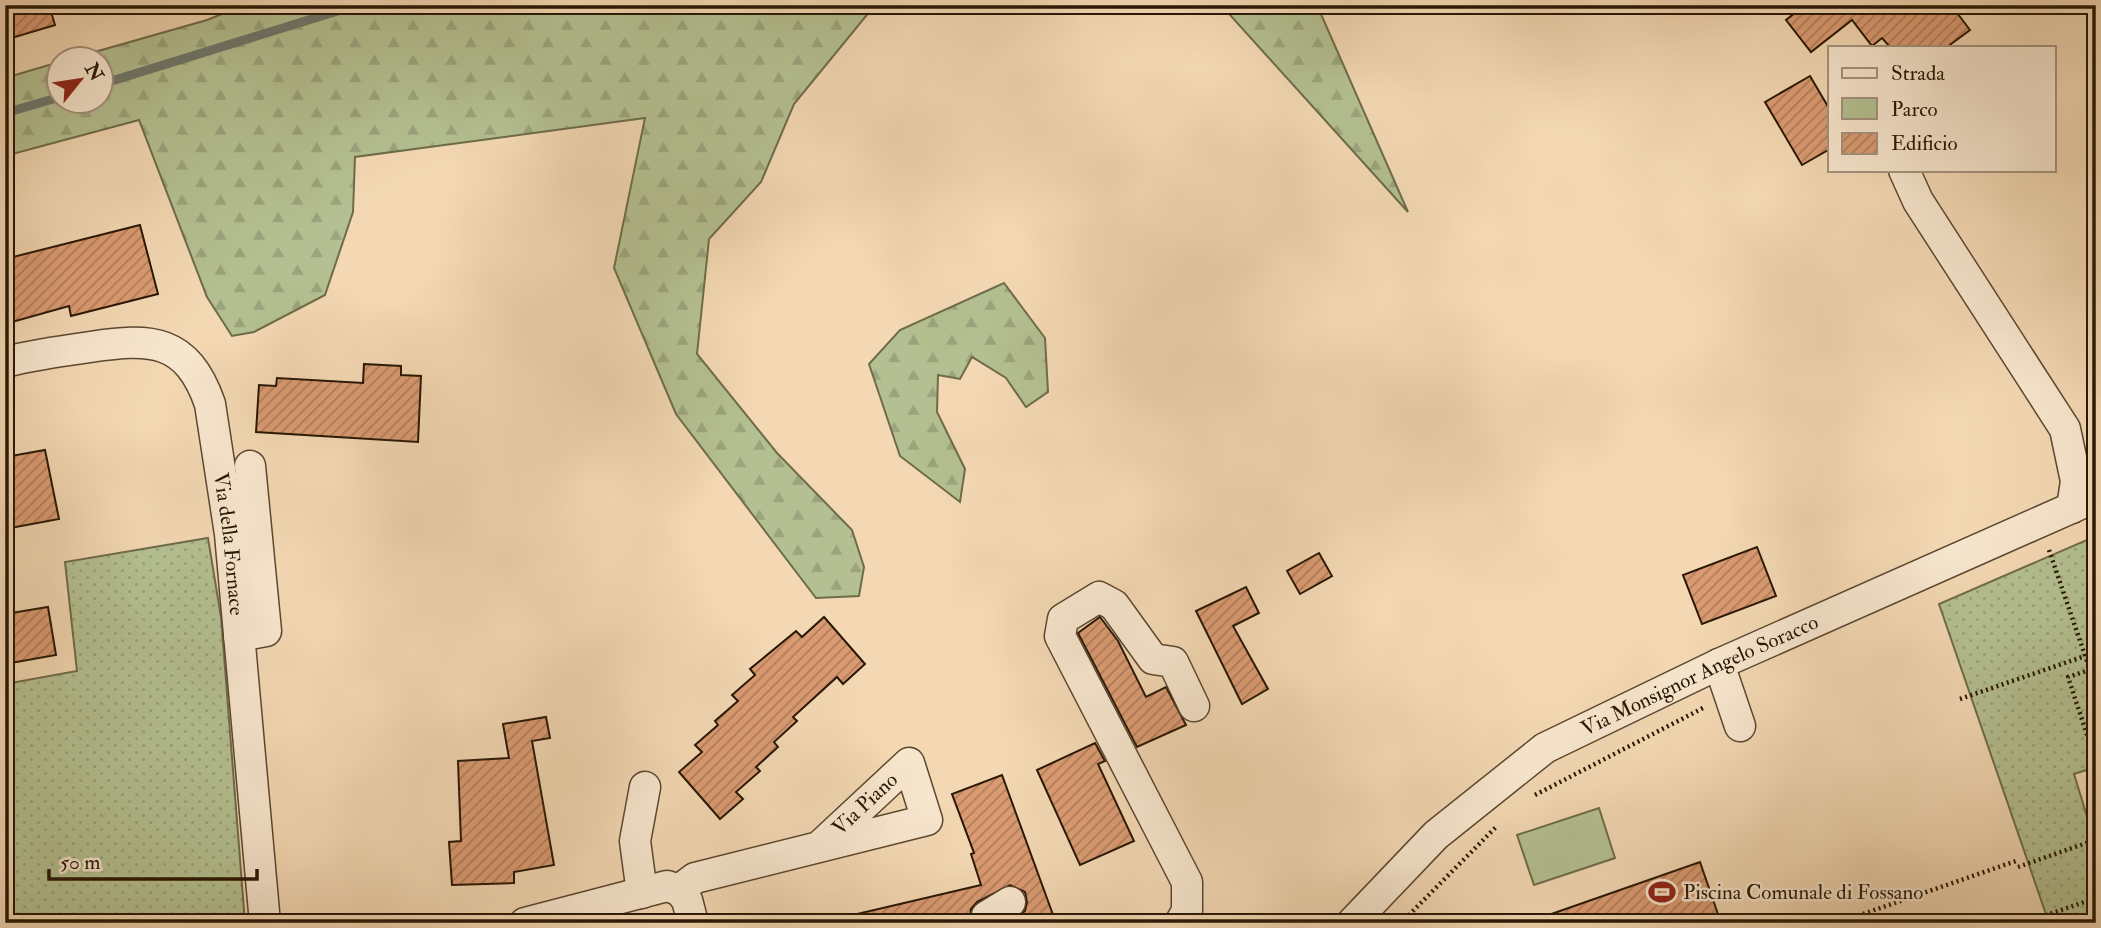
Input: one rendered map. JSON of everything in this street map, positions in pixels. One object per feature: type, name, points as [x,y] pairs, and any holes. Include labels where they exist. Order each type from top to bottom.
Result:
[{"type":"street","points":[[1905,172],[1918,201],[2065,429],[2076,481],[2084,503]]},
{"type":"street","name":"Via della Fornace","points":[[5,362],[37,354],[135,340],[162,345],[181,355],[194,369],[210,404],[230,534],[265,923]]},
{"type":"street","points":[[239,636],[266,631],[250,466]]},
{"type":"street","name":"Via Monsignor Angelo Soracco","points":[[1352,923],[1436,835],[1545,748],[1719,664],[2084,503]]},
{"type":"street","points":[[1180,923],[1187,911],[1187,882],[1060,636],[1063,619],[1099,597],[1114,605],[1153,659],[1173,662],[1194,706]]},
{"type":"street","points":[[1719,664],[1740,726]]},
{"type":"street","points":[[642,892],[635,841],[645,787]]},
{"type":"street","name":"Via Piano","points":[[524,923],[667,886],[679,890],[695,878],[822,844]]},
{"type":"street","points":[[679,890],[687,900],[693,923]]},
{"type":"street","points":[[988,923],[987,916],[1010,902]]},
{"type":"path","points":[[2049,550],[2085,656],[2093,669],[2067,677],[2094,756]]},
{"type":"path","points":[[1961,699],[2085,656]]},
{"type":"path","points":[[2018,867],[2095,840]]},
{"type":"path","points":[[1837,923],[2016,861]]},
{"type":"path","points":[[2035,919],[2096,898]]},
{"type":"green space","points":[[244,5],[875,5],[794,104],[761,182],[709,239],[697,354],[777,453],[852,530],[864,567],[859,596],[816,598],[676,414],[614,268],[645,118],[355,157],[353,212],[325,295],[254,332],[232,336],[207,297],[139,120],[5,156],[5,78],[46,66],[46,116],[116,116],[116,46],[207,20]]},
{"type":"green space","points":[[1221,5],[1317,5],[1408,212]]},
{"type":"green space","points":[[1004,283],[1045,338],[1048,392],[1026,407],[1006,378],[972,357],[960,379],[938,375],[937,412],[965,469],[960,502],[900,456],[869,364],[900,330]]},
{"type":"green space","points":[[2096,536],[2096,767],[2074,774],[2096,846],[2096,923],[2049,923],[1939,604]]},
{"type":"green space","points":[[208,538],[221,617],[245,923],[5,923],[5,684],[77,671],[65,562]]},
{"type":"green space","points":[[1599,808],[1615,858],[1534,885],[1517,835]]},
{"type":"building","points":[[5,5],[49,5],[55,25],[5,40]]},
{"type":"building","points":[[1805,5],[1951,5],[1970,30],[1948,46],[1889,46],[1882,38],[1872,46],[1852,20],[1811,52],[1786,20]]},
{"type":"building","points":[[1810,76],[1828,107],[1828,150],[1802,165],[1765,102]]},
{"type":"building","points":[[140,225],[158,294],[71,316],[69,306],[5,324],[5,259]]},
{"type":"building","points":[[364,364],[401,366],[401,375],[421,376],[418,442],[256,432],[259,385],[276,386],[277,378],[363,383]]},
{"type":"building","points":[[45,450],[59,519],[5,529],[5,457]]},
{"type":"building","points":[[1757,547],[1776,596],[1702,624],[1683,575]]},
{"type":"building","points":[[1319,553],[1332,576],[1300,594],[1287,571]]},
{"type":"building","points":[[1246,587],[1259,613],[1233,626],[1268,689],[1242,704],[1196,611]]},
{"type":"building","points":[[48,607],[56,655],[5,664],[5,614]]},
{"type":"building","points":[[824,617],[865,664],[843,684],[837,677],[793,717],[797,721],[774,742],[778,747],[756,767],[760,771],[736,792],[743,799],[720,819],[679,772],[702,752],[695,745],[718,725],[715,721],[738,701],[732,695],[755,675],[750,669],[796,631],[802,637]]},
{"type":"building","points":[[1100,617],[1118,641],[1146,697],[1166,687],[1186,725],[1137,747],[1078,633]]},
{"type":"building","points":[[546,717],[550,738],[532,741],[554,865],[514,872],[514,883],[452,885],[449,842],[461,841],[458,761],[509,758],[503,724]]},
{"type":"building","points":[[1095,743],[1105,761],[1098,764],[1134,841],[1080,865],[1037,770]]},
{"type":"building","points":[[1002,775],[1056,923],[1010,923],[1025,911],[1027,902],[1025,892],[1010,885],[977,902],[971,909],[970,923],[858,923],[857,914],[981,885],[971,854],[974,853],[952,794]]},
{"type":"building","name":"Piscina Comunale di Fossano","points":[[1700,862],[1721,923],[1537,923],[1537,919]]},
{"type":"waterway","points":[[116,80],[357,5]]},
{"type":"waterway","points":[[5,113],[46,101]]},
{"type":"place","name":"Piscina Comunale di Fossano","points":[[1662,892]]}]
